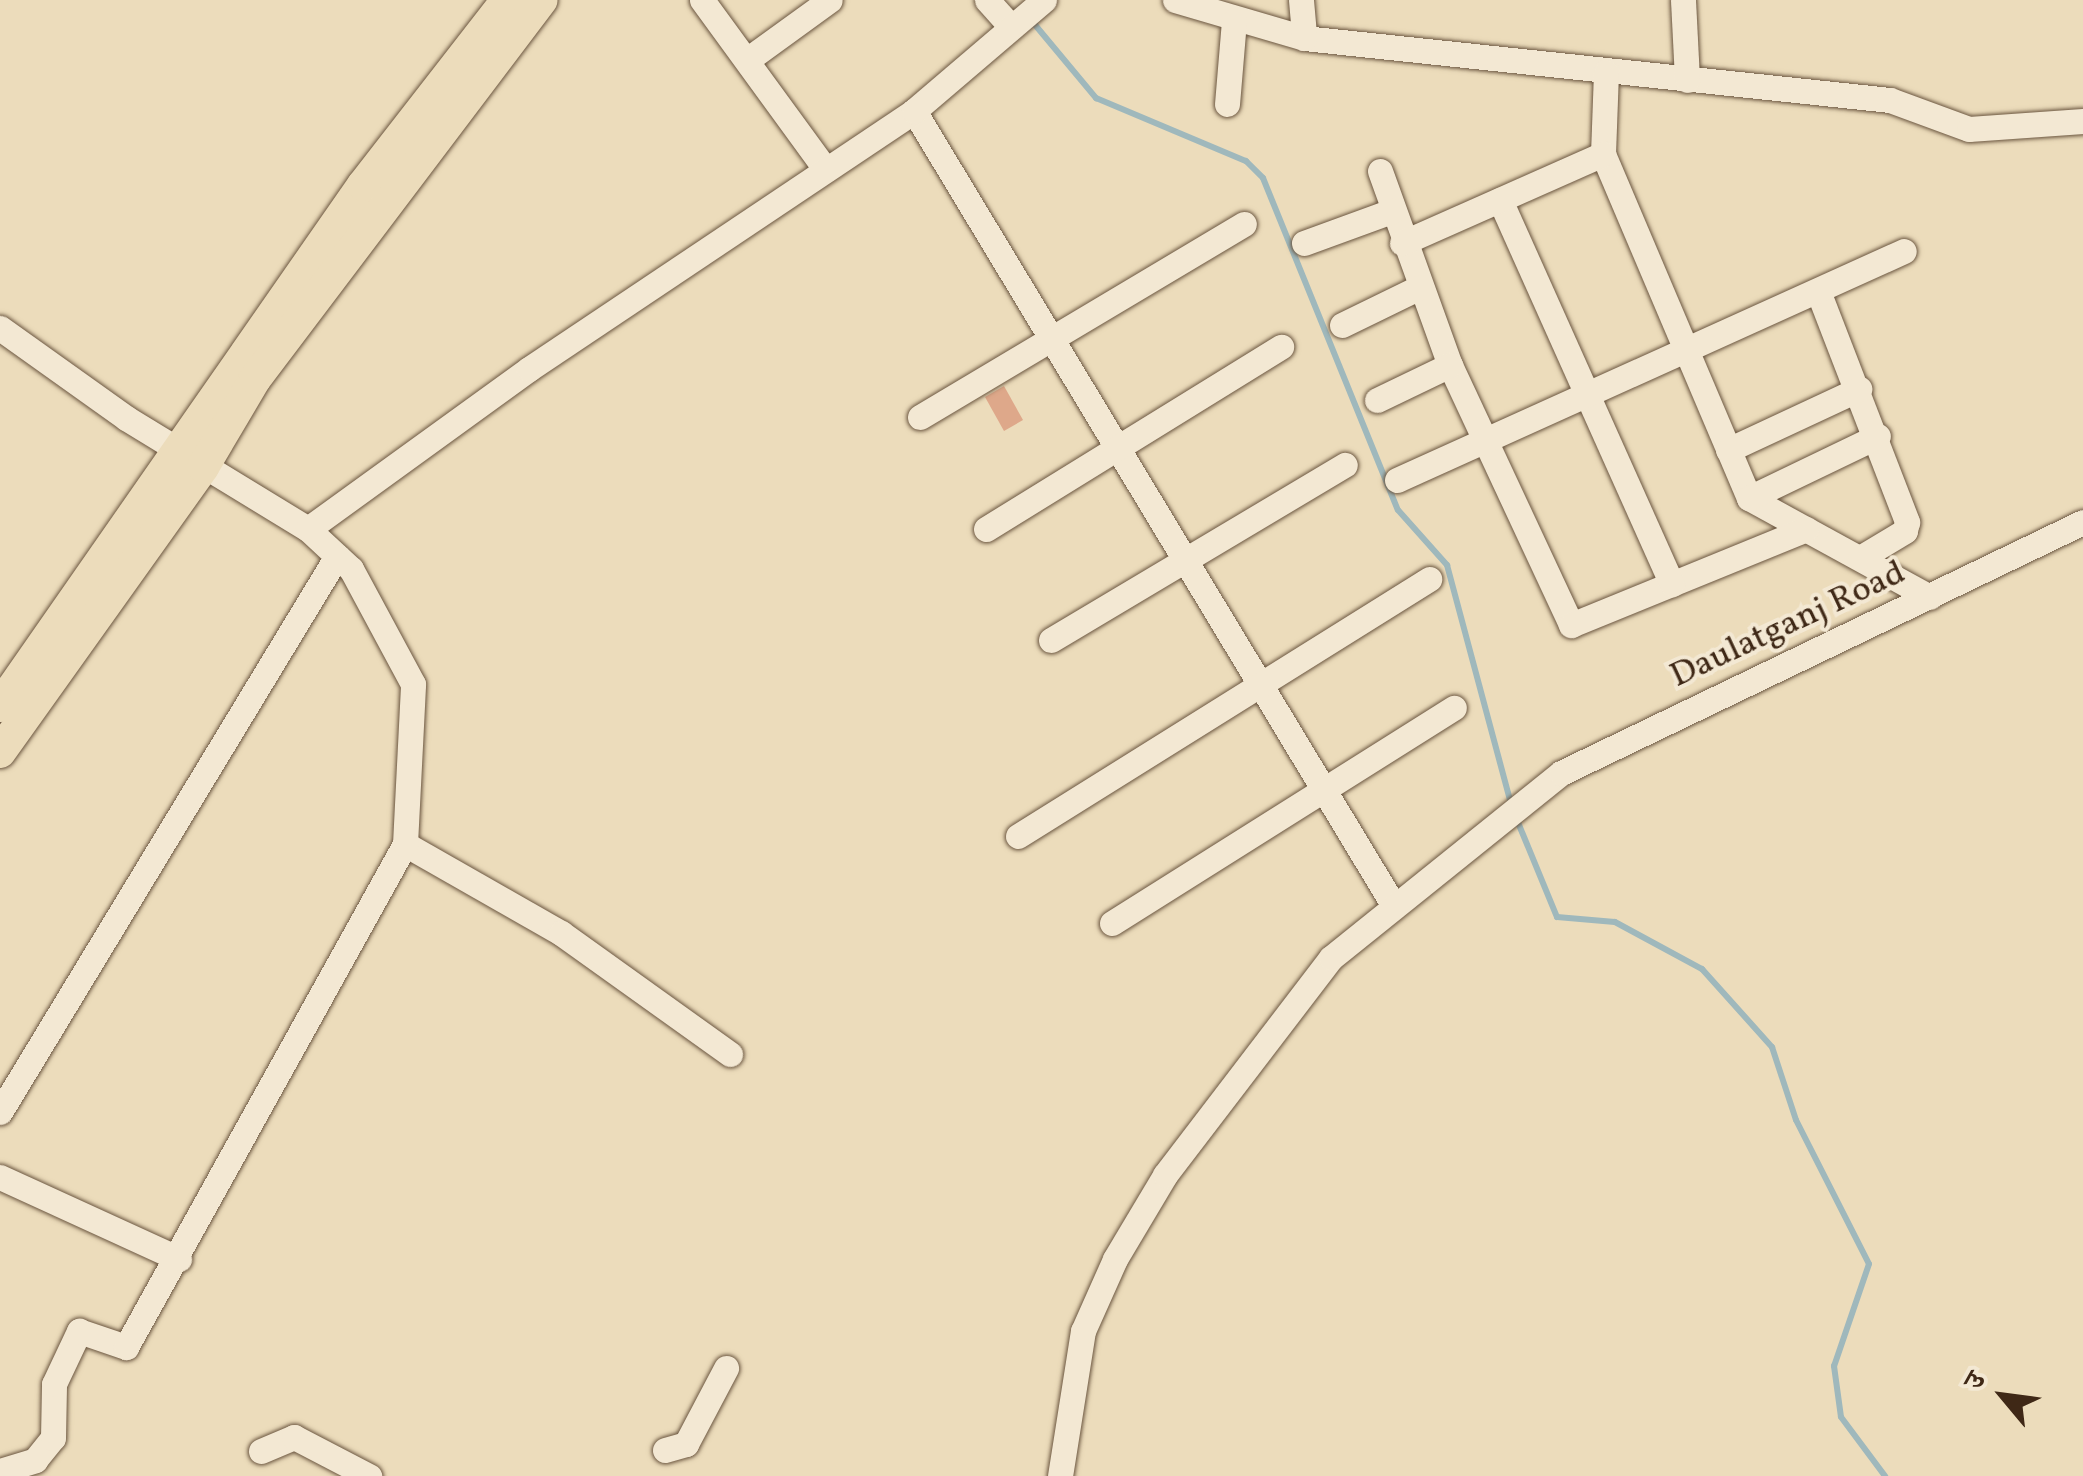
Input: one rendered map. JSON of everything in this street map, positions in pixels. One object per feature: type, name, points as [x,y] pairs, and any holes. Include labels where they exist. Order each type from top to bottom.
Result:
[{"type":"main road","points":[[0,752],[363,184],[507,0]]},
{"type":"main road","points":[[0,706],[542,0]]},
{"type":"street","points":[[702,0],[826,170]]},
{"type":"street","points":[[747,60],[830,0]]},
{"type":"street","points":[[987,0],[1013,24]]},
{"type":"street","points":[[308,530],[529,368],[914,111],[1044,0]]},
{"type":"street","points":[[1175,0],[1234,21],[1304,38],[1890,100],[1969,130],[2083,121]]},
{"type":"street","points":[[1301,0],[1304,38]]},
{"type":"street","points":[[1684,0],[1687,80]]},
{"type":"street","points":[[1226,104],[1234,21]]},
{"type":"street","points":[[1606,72],[1603,154],[1749,498],[1930,597]]},
{"type":"street","points":[[914,111],[1394,906]]},
{"type":"street","points":[[1402,242],[1603,154]]},
{"type":"street","points":[[1380,171],[1418,288],[1450,365],[1571,625],[1806,530]]},
{"type":"street","points":[[1500,200],[1672,584]]},
{"type":"street","points":[[1304,243],[1392,210]]},
{"type":"street","points":[[920,417],[1244,224]]},
{"type":"street","points":[[1398,480],[1904,252]]},
{"type":"street","points":[[1342,325],[1418,288]]},
{"type":"street","points":[[1818,291],[1878,436],[1905,531],[1860,558]]},
{"type":"street","points":[[0,328],[191,457],[308,530],[350,569],[413,684],[405,844],[179,1259],[126,1348],[80,1331],[54,1384],[54,1438],[36,1460],[0,1471]]},
{"type":"street","points":[[986,529],[1281,348]]},
{"type":"street","points":[[1378,400],[1450,365]]},
{"type":"street","points":[[1728,450],[1859,389]]},
{"type":"street","points":[[1749,498],[1878,436]]},
{"type":"street","points":[[1051,640],[1345,466]]},
{"type":"street","name":"Daulatganj Road","points":[[1060,1476],[1083,1331],[1115,1259],[1165,1175],[1332,958],[1561,774],[2083,522]]},
{"type":"street","points":[[0,1112],[336,556]]},
{"type":"street","points":[[1018,836],[1428,579]]},
{"type":"street","points":[[1112,923],[1454,708]]},
{"type":"street","points":[[405,844],[561,933],[730,1054]]},
{"type":"street","points":[[0,1177],[179,1259]]},
{"type":"street","points":[[665,1450],[686,1444],[726,1368]]},
{"type":"street","points":[[261,1450],[294,1437],[368,1476]]},
{"type":"building","points":[[1004,386],[1023,420],[1004,431],[985,397]]},
{"type":"waterway","points":[[1031,20],[1096,98],[1246,161],[1263,178],[1398,510],[1447,565],[1511,804]]},
{"type":"waterway","points":[[1517,820],[1557,917],[1615,922],[1702,969],[1772,1047],[1796,1120],[1869,1264],[1834,1366],[1841,1417],[1885,1476]]}]
